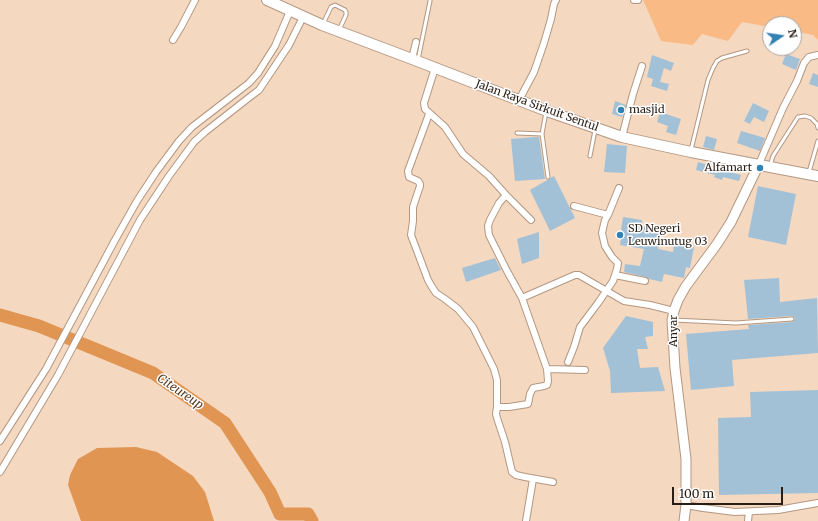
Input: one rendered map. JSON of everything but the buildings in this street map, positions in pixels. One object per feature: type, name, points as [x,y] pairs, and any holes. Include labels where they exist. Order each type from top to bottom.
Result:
[{"type":"main road","name":"Jalan Raya Sirkuit Sentul","points":[[267,0],[322,26],[547,111],[622,137],[690,152],[813,174]]},
{"type":"street","points":[[173,40],[195,0]]},
{"type":"street","points":[[519,100],[534,72],[556,0]]},
{"type":"street","points":[[0,441],[46,369],[137,201],[170,152],[192,127],[249,83],[258,73],[275,46],[290,11]]},
{"type":"street","points":[[0,472],[58,375],[140,220],[169,176],[194,142],[204,132],[255,93],[265,81],[289,45],[303,17]]},
{"type":"street","points":[[415,60],[416,42]]},
{"type":"street","points":[[759,164],[783,108],[797,81],[804,62],[809,57],[818,54]]},
{"type":"street","points":[[268,58],[277,63]]},
{"type":"street","points":[[622,137],[642,66]]},
{"type":"street","points":[[435,68],[424,103],[425,109],[429,114],[442,123],[463,154],[489,176],[531,220]]},
{"type":"street","points":[[429,114],[408,171],[409,176],[418,181],[420,184],[413,207],[411,235],[432,287],[436,293],[458,309],[473,327],[495,374],[497,380],[496,414],[505,442],[512,472],[516,475],[553,482]]},
{"type":"street","name":"Anyar","points":[[684,521],[686,505],[686,458],[675,368],[673,315],[678,300],[686,286],[717,244],[731,222],[759,164]]},
{"type":"street","points":[[568,362],[580,327],[606,292],[613,280],[618,266],[618,263],[605,246],[602,234],[605,220],[619,188]]},
{"type":"street","points":[[497,407],[528,404],[533,388],[547,385],[548,381],[548,368],[544,362],[522,298],[489,235],[488,226],[494,211],[506,195]]},
{"type":"street","points":[[574,206],[608,215]]},
{"type":"street","points":[[522,298],[579,275],[606,292],[624,301],[644,304],[673,315]]},
{"type":"street","points":[[615,275],[645,281]]},
{"type":"street","points":[[83,301],[93,307]]},
{"type":"street","points":[[548,368],[585,370]]},
{"type":"street","points":[[526,521],[533,479]]},
{"type":"street","points":[[686,505],[735,512],[749,512],[778,510],[818,503]]},
{"type":"street","points":[[748,521],[749,512]]},
{"type":"lane","points":[[415,60],[430,1]]},
{"type":"lane","points":[[322,26],[331,7],[335,5],[345,10],[346,13],[339,32]]},
{"type":"lane","points":[[690,152],[708,80],[713,68],[717,61],[722,58],[747,51]]},
{"type":"lane","points":[[547,111],[542,134],[548,177]]},
{"type":"lane","points":[[770,166],[773,156],[798,117],[805,116],[811,118],[817,124],[818,128]]},
{"type":"lane","points":[[590,156],[595,128]]},
{"type":"lane","points":[[517,133],[542,134]]},
{"type":"lane","points":[[813,174],[818,141]]},
{"type":"lane","points":[[673,315],[736,323],[792,319]]},
{"type":"shaded area","points":[[643,0],[818,0],[818,40],[813,35],[802,33],[802,16],[762,16],[762,26],[742,22],[728,41],[702,34],[693,45],[661,41]]},
{"type":"shaded area","points":[[136,447],[157,452],[193,476],[205,492],[214,521],[81,521],[68,485],[70,475],[78,459],[97,448]]},
{"type":"waterway","name":"Citeureup","points":[[0,315],[39,326],[153,373],[225,423],[270,492],[280,514],[308,514],[312,521]]},
{"type":"place","name":"masjid","points":[[621,110]]},
{"type":"place","name":"Alfamart","points":[[760,168]]},
{"type":"place","name":"SD Negeri Leuwinutug 03","points":[[620,235]]}]
